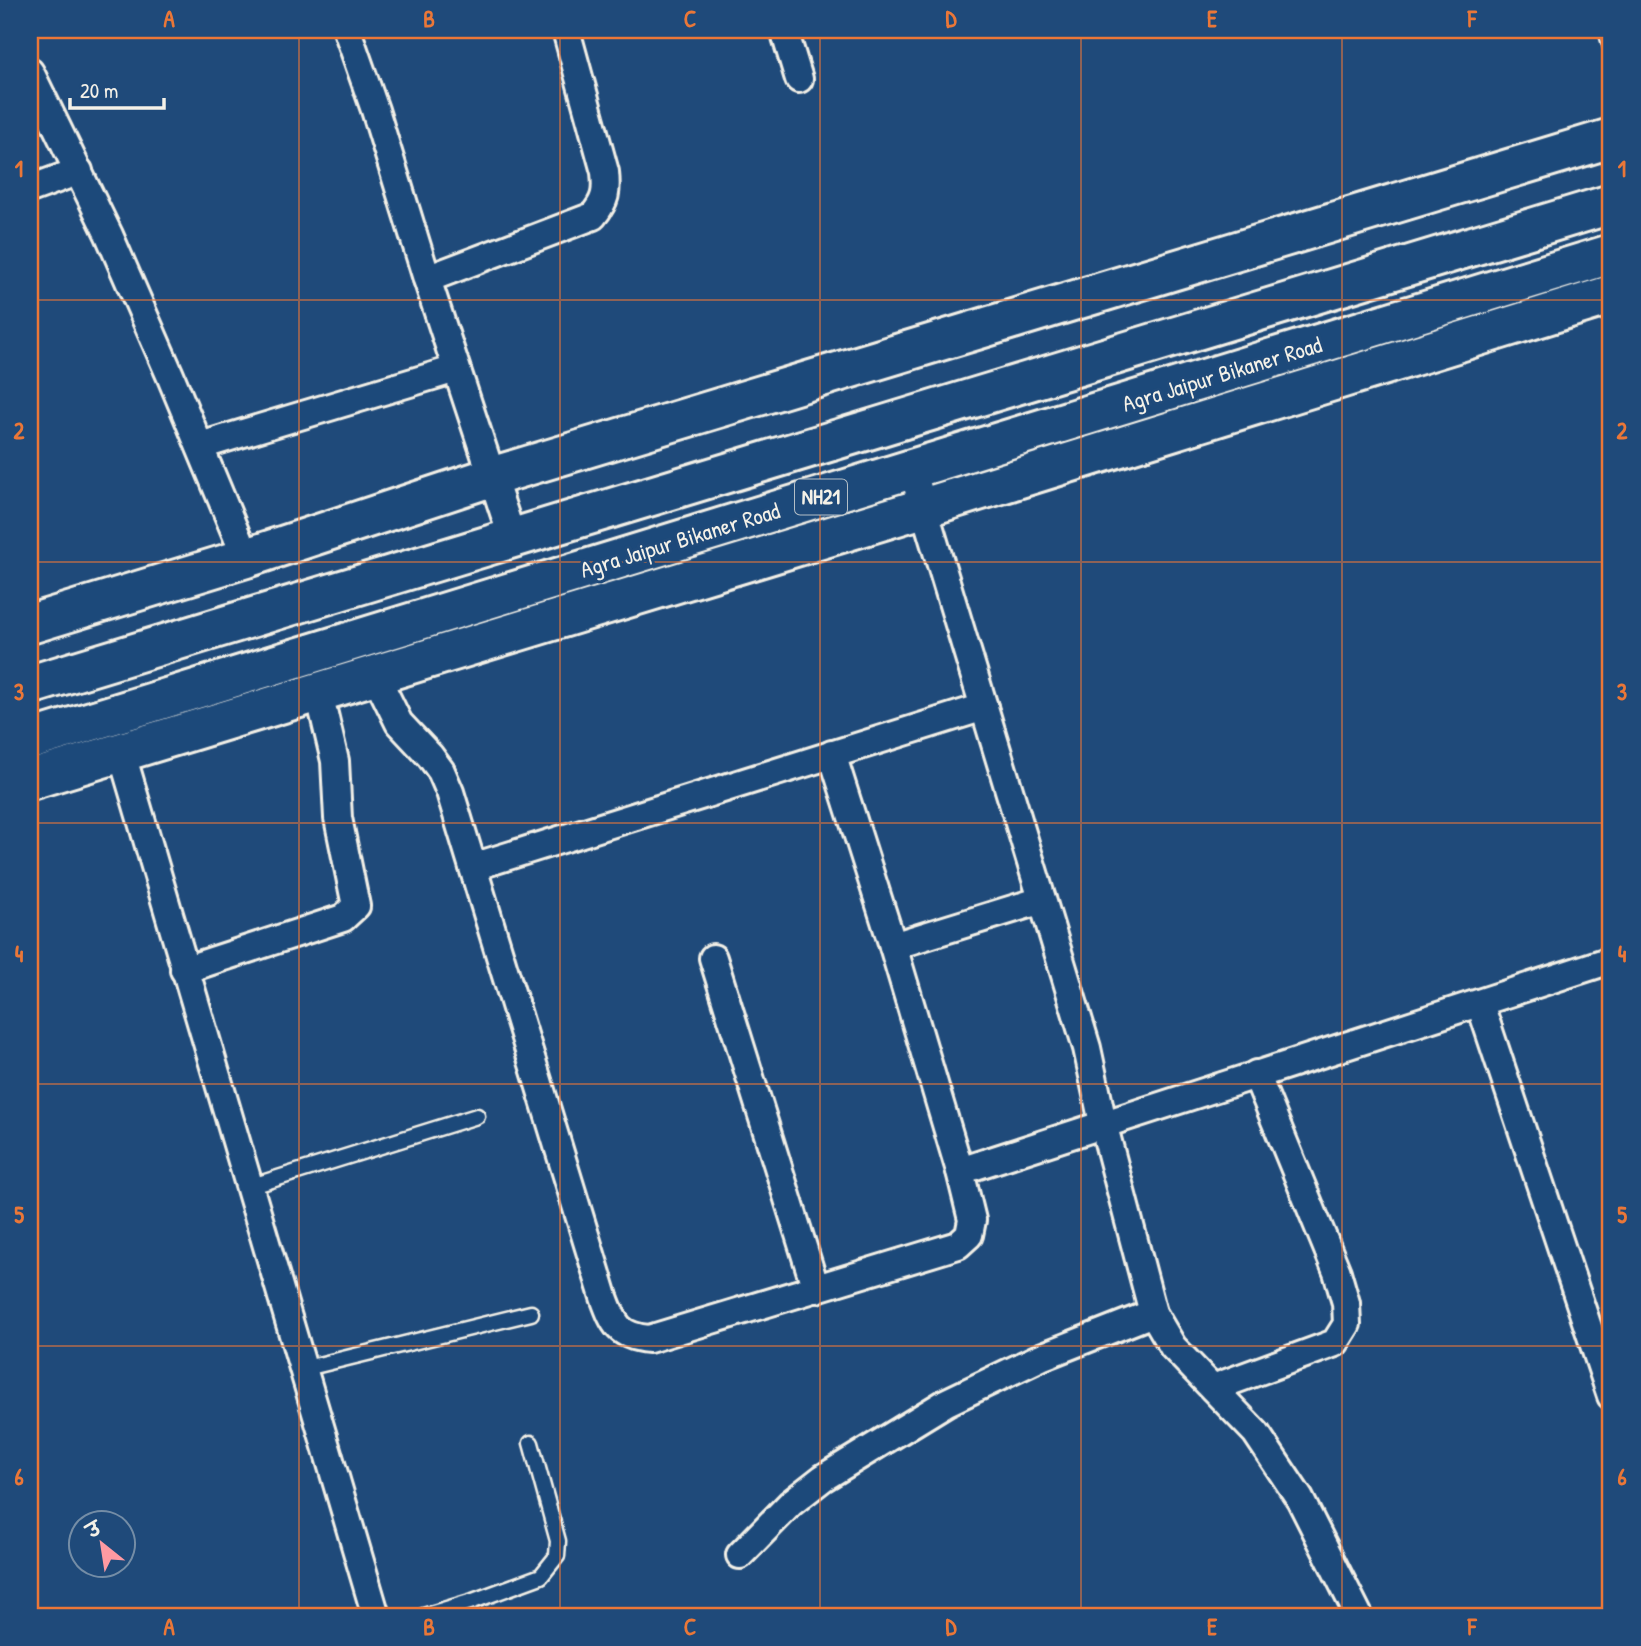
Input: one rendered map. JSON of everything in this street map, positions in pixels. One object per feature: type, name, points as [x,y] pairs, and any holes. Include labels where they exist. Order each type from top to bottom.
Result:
[{"type":"main road","points":[[30,624],[246,558],[494,476],[1611,138]]},
{"type":"main road","name":"NH21","points":[[30,685],[1611,204]]},
{"type":"main road","name":"Agra Jaipur Bikaner Road","points":[[30,740],[1611,254]]},
{"type":"main road","points":[[30,780],[1611,295]]},
{"type":"street","points":[[349,30],[426,279],[494,476],[512,537]]},
{"type":"street","points":[[426,279],[593,216],[604,202],[607,187],[605,172],[566,30]]},
{"type":"street","points":[[784,30],[799,79]]},
{"type":"street","points":[[30,72],[79,171],[200,446],[246,558]]},
{"type":"street","points":[[30,189],[79,171]]},
{"type":"street","points":[[200,446],[456,369]]},
{"type":"street","points":[[912,469],[1087,1048],[1102,1124],[1153,1314],[1173,1347],[1256,1433],[1300,1499],[1355,1609]]},
{"type":"street","points":[[375,674],[399,723],[430,755],[441,771],[473,867],[604,1297],[615,1325],[632,1338],[649,1339],[816,1289],[958,1245],[969,1235],[972,1220],[960,1171],[832,754]]},
{"type":"street","points":[[184,970],[344,918],[356,906],[338,818],[335,761],[319,693]]},
{"type":"street","points":[[473,867],[984,707]]},
{"type":"street","points":[[121,751],[376,1616]]},
{"type":"street","points":[[893,946],[1042,900]]},
{"type":"street","points":[[713,958],[816,1289]]},
{"type":"street","points":[[960,1171],[1611,960]]},
{"type":"street","points":[[1480,1004],[1611,1396]]},
{"type":"street","points":[[1213,1388],[1335,1343],[1346,1324],[1346,1303],[1337,1272],[1256,1074]]},
{"type":"street","points":[[740,1555],[791,1503],[823,1478],[947,1402],[1041,1357],[1153,1314]]},
{"type":"lane","points":[[1606,30],[1611,47]]},
{"type":"lane","points":[[249,1187],[477,1116]]},
{"type":"lane","points":[[302,1369],[531,1313]]},
{"type":"lane","points":[[423,1616],[541,1576],[557,1556],[558,1541],[531,1443]]}]
